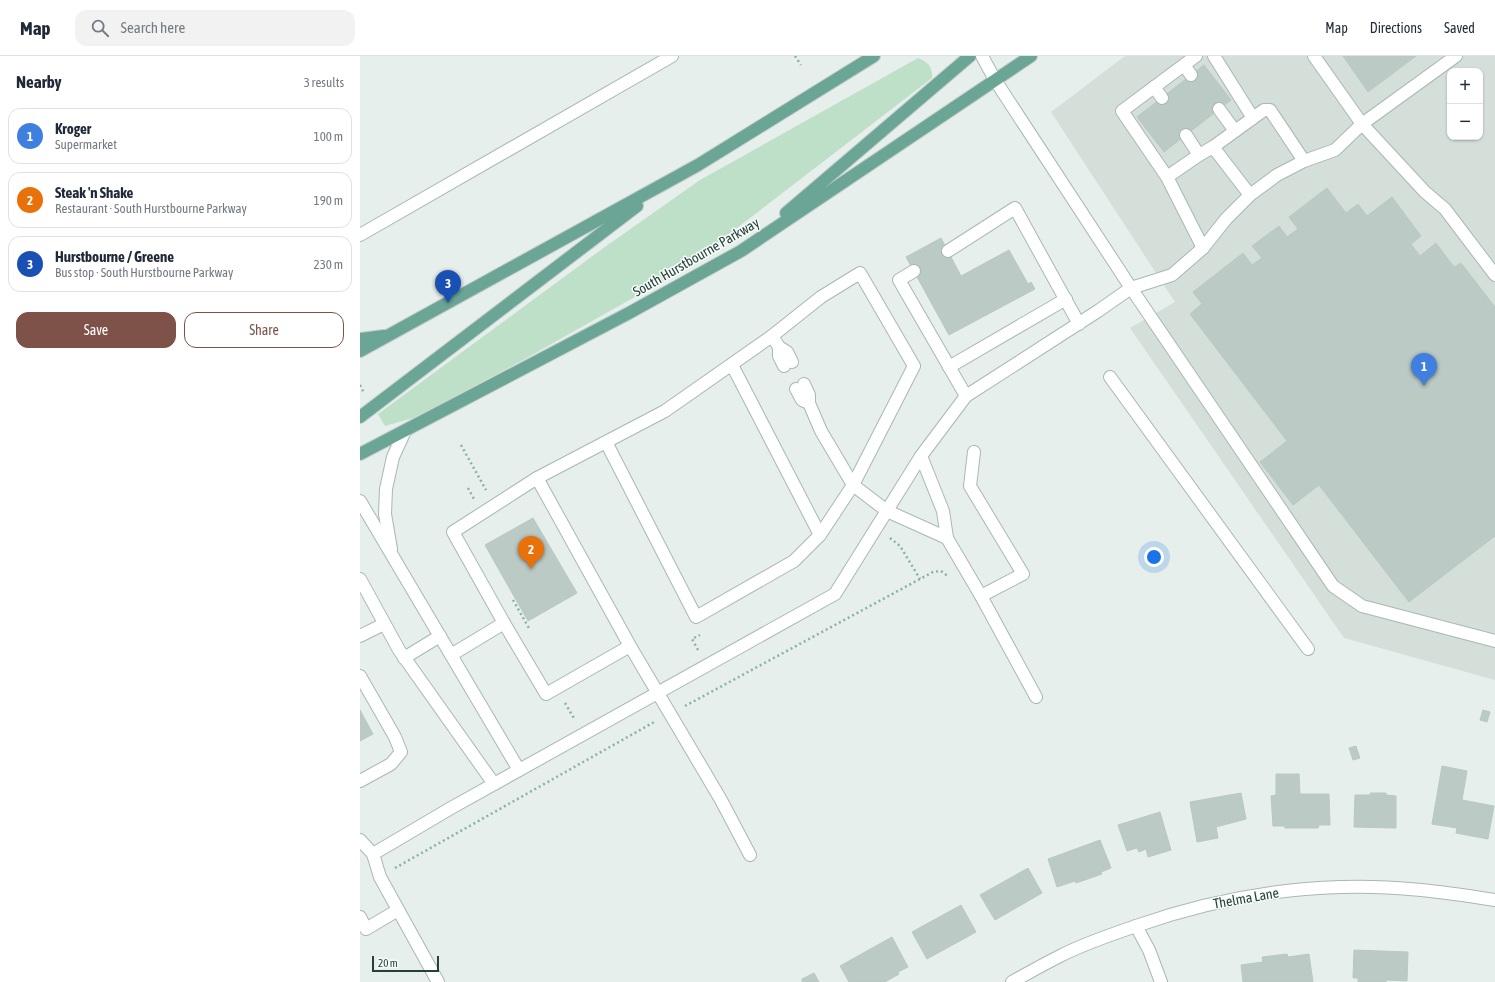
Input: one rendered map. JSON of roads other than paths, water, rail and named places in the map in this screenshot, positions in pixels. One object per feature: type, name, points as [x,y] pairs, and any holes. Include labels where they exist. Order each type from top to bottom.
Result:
[{"type":"main road","points":[[360,351],[698,165],[874,56]]},
{"type":"main road","points":[[741,251],[970,56]]},
{"type":"main road","name":"South Hurstbourne Parkway","points":[[360,454],[629,313],[741,251],[1031,56]]},
{"type":"main road","points":[[360,417],[670,181]]},
{"type":"main road","points":[[360,339],[389,336]]},
{"type":"street","points":[[360,235],[672,56]]},
{"type":"street","points":[[982,56],[995,80],[1131,288],[1332,586],[1362,606],[1495,641]]},
{"type":"street","points":[[1196,56],[1122,111],[1168,177],[1204,248]]},
{"type":"street","points":[[1214,56],[1253,118]]},
{"type":"street","points":[[1314,56],[1362,124],[1425,192],[1445,209],[1495,275]]},
{"type":"street","points":[[373,854],[583,734],[836,594],[921,456],[966,396],[1079,324],[1131,288],[1172,275],[1204,248],[1226,219],[1250,195],[1278,175],[1304,161],[1334,150],[1362,124],[1456,56]]},
{"type":"street","points":[[1184,65],[1191,75]]},
{"type":"street","points":[[1154,87],[1162,98]]},
{"type":"street","points":[[1219,109],[1234,131]]},
{"type":"street","points":[[1168,177],[1264,110],[1270,110],[1304,161]]},
{"type":"street","points":[[1186,135],[1199,155]]},
{"type":"street","points":[[1213,147],[1250,195]]},
{"type":"street","points":[[948,250],[1015,208],[1079,324]]},
{"type":"street","points":[[914,271],[898,280],[966,396]]},
{"type":"street","points":[[606,442],[696,617],[794,561],[820,535],[853,485],[914,366],[860,273],[821,297],[772,336],[665,411],[537,478],[453,532],[546,694],[630,646]]},
{"type":"street","points":[[949,367],[1066,299]]},
{"type":"street","points":[[772,336],[779,347],[787,352],[788,364]]},
{"type":"street","points":[[732,365],[820,535]]},
{"type":"street","points":[[1110,377],[1308,649]]},
{"type":"street","points":[[800,387],[809,395],[809,403],[821,431],[853,485],[887,511],[947,538]]},
{"type":"street","points":[[392,556],[385,514],[386,489],[392,457],[405,431]]},
{"type":"street","points":[[974,452],[970,486],[1023,574],[981,596]]},
{"type":"street","points":[[921,456],[943,511],[947,538],[981,596],[1036,698]]},
{"type":"street","points":[[537,478],[630,646],[657,693],[671,713],[721,800],[750,855]]},
{"type":"street","points":[[360,501],[519,770]]},
{"type":"street","points":[[360,579],[404,658],[494,784]]},
{"type":"street","points":[[451,655],[504,623]]},
{"type":"street","points":[[360,636],[384,624]]},
{"type":"street","points":[[404,658],[440,636]]},
{"type":"street","points":[[360,676],[395,737],[401,752],[391,764],[360,781]]},
{"type":"street","points":[[360,840],[373,854],[380,877],[438,982]]},
{"type":"street","name":"Thelma Lane","points":[[1012,982],[1061,955],[1112,934],[1168,915],[1212,903],[1273,892],[1341,887],[1406,889],[1451,893],[1495,900]]},
{"type":"street","points":[[360,918],[366,929],[398,910]]},
{"type":"street","points":[[1136,926],[1149,950],[1161,982]]},
{"type":"place","name":"Hurstbourne / Greene","points":[[448,303]]},
{"type":"place","name":"Kroger","points":[[1424,386]]},
{"type":"place","name":"Steak 'n Shake","points":[[531,569]]}]
